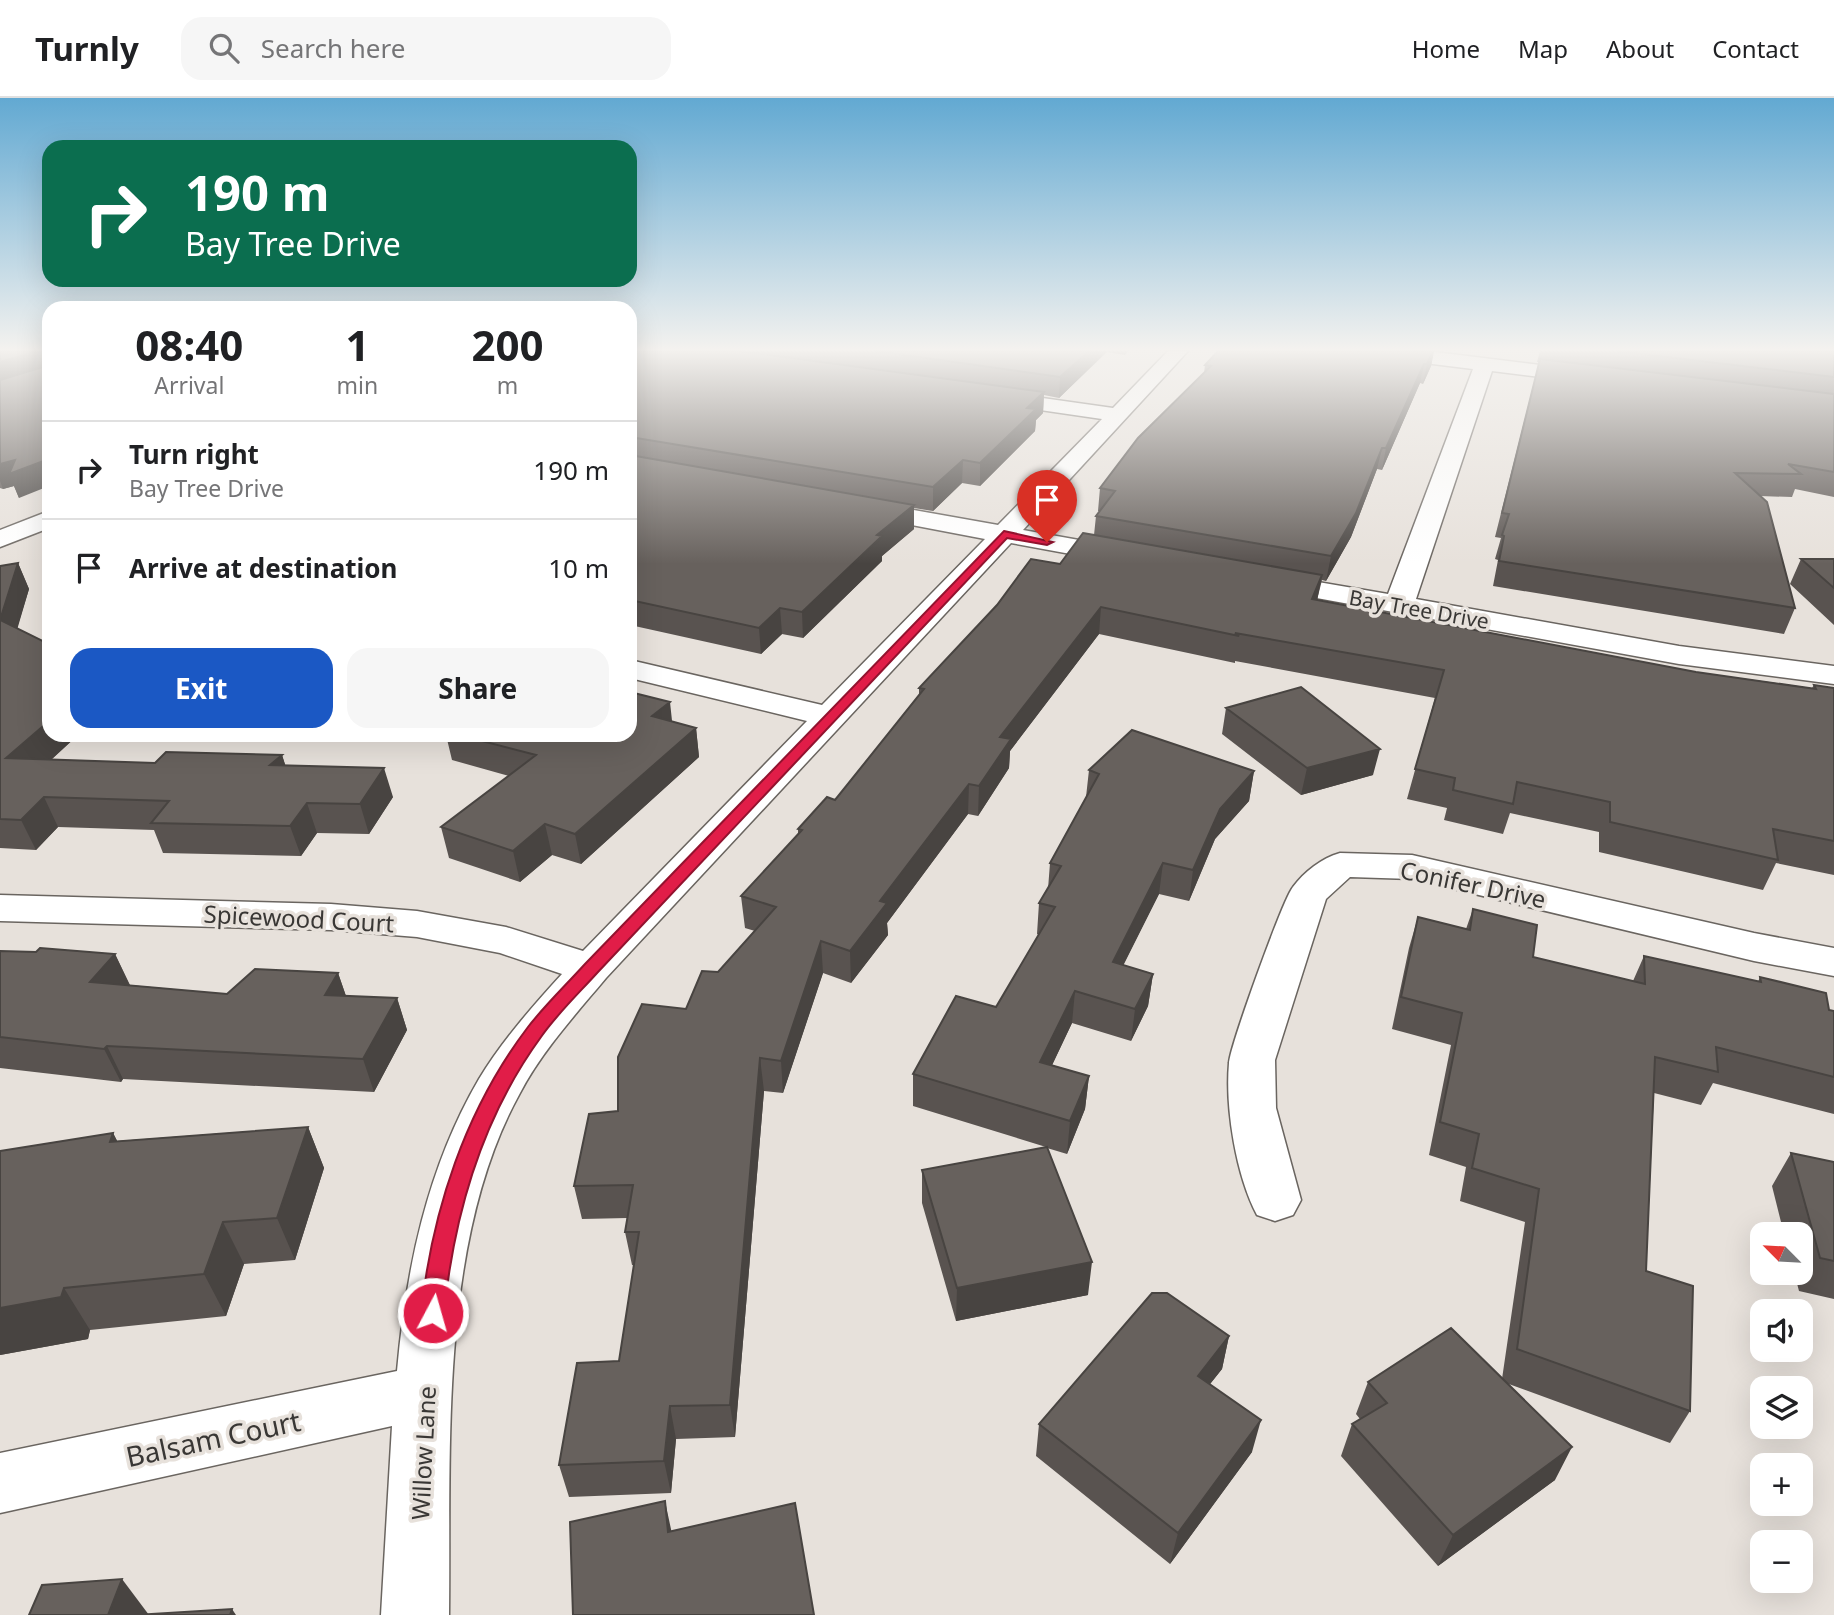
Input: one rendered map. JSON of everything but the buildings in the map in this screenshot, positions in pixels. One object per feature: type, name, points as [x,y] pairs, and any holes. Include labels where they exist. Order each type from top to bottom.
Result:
[{"type":"street","name":"Willow Lane","points":[[415,1615],[425,1392],[438,1260],[461,1171],[496,1092],[535,1031],[591,968],[1111,422]]},
{"type":"street","points":[[1399,605],[1464,422]]},
{"type":"street","points":[[838,504],[1146,559]]},
{"type":"street","points":[[6,533],[42,521]]},
{"type":"street","name":"Bay Tree Drive","points":[[1236,576],[1679,655],[1834,676]]},
{"type":"street","points":[[637,671],[830,717]]},
{"type":"street","name":"Conifer Drive","points":[[1275,1200],[1252,1108],[1252,1060],[1308,894],[1340,865],[1412,867],[1754,947],[1834,961]]},
{"type":"street","name":"Spicewood Court","points":[[0,908],[331,917],[417,924],[506,942],[591,968]]},
{"type":"street","name":"Balsam Court","points":[[0,1483],[425,1392]]},
{"type":"route","points":[[433,1313],[438,1260],[461,1171],[496,1092],[535,1031],[591,968],[1004,534],[1047,542]]}]
